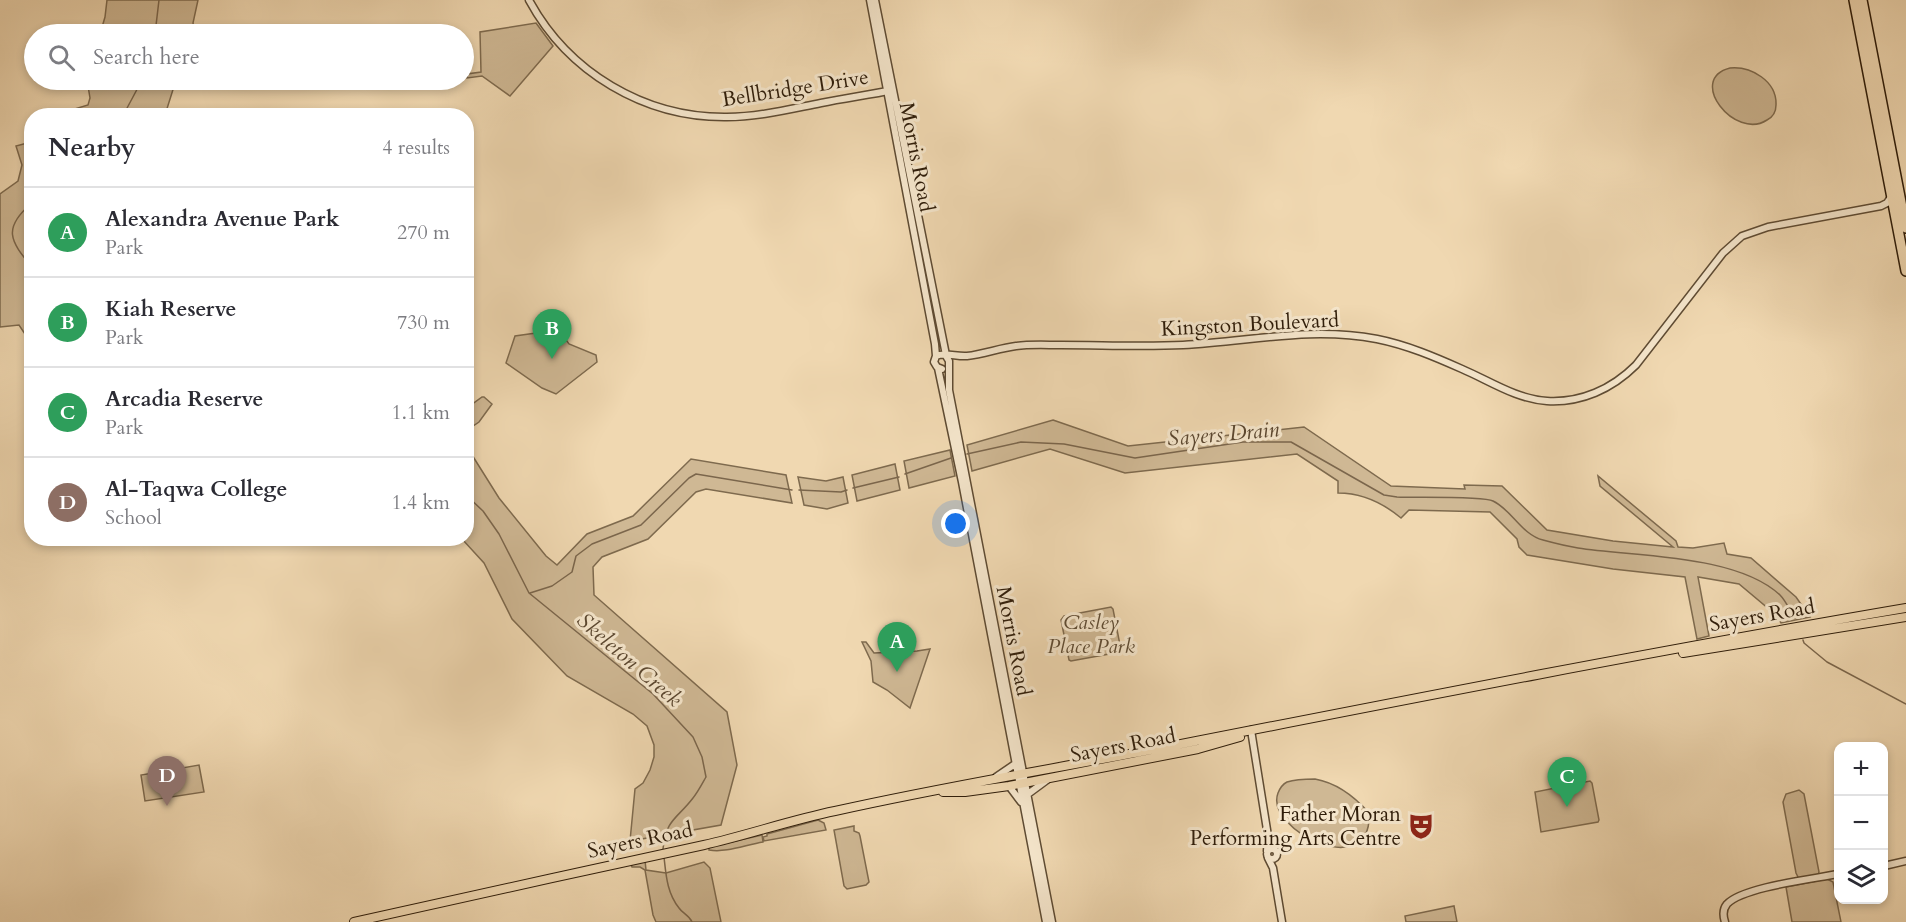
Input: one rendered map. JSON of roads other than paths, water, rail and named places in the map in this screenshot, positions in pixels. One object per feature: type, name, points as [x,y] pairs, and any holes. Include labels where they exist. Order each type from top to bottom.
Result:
[{"type":"highway","points":[[1854,0],[1906,271]]},
{"type":"highway","points":[[1862,0],[1906,228]]},
{"type":"highway","points":[[1888,178],[1892,177],[1895,169]]},
{"type":"main road","name":"Sayers Road","points":[[936,790],[965,792],[1009,786],[1021,780],[1317,718],[1625,660],[1866,619],[1906,608]]},
{"type":"main road","name":"Sayers Road","points":[[1866,619],[1906,617]]},
{"type":"main road","name":"Sayers Road","points":[[354,922],[647,855],[706,844],[832,811],[986,782],[1051,778],[1194,750],[1251,732]]},
{"type":"street","name":"Bellbridge Drive","points":[[529,0],[556,40],[580,64],[625,94],[664,109],[698,116],[742,117],[890,91]]},
{"type":"street","name":"Morris Road","points":[[870,0],[886,67]]},
{"type":"street","name":"Morris Road","points":[[875,0],[923,263],[936,356]]},
{"type":"street","points":[[1881,206],[1887,203],[1892,196]]},
{"type":"street","points":[[1881,206],[1892,210],[1895,215]]},
{"type":"street","name":"Kingston Boulevard","points":[[946,356],[966,356],[1018,346],[1185,345],[1281,334],[1329,334],[1364,337],[1396,344],[1440,359],[1515,393],[1547,401],[1568,400],[1603,390],[1626,375],[1724,253],[1742,236],[1768,227],[1881,206]]},
{"type":"street","name":"Morris Road","points":[[923,263],[946,356]]},
{"type":"street","points":[[941,354],[946,356],[948,365],[938,368],[934,362],[936,356],[941,354]]},
{"type":"street","name":"Kingston Boulevard","points":[[948,365],[966,356]]},
{"type":"street","name":"Morris Road","points":[[948,365],[949,390],[971,518]]},
{"type":"street","name":"Morris Road","points":[[938,368],[992,622],[1021,780],[1023,805],[1052,922]]},
{"type":"street","name":"Morris Road","points":[[992,622],[1015,764],[1028,794],[1046,922]]},
{"type":"street","points":[[1251,732],[1282,922]]},
{"type":"street","points":[[986,782],[1015,764]]},
{"type":"street","points":[[1028,794],[1051,778]]},
{"type":"street","points":[[1009,786],[1023,805]]},
{"type":"street","points":[[1270,852],[1272,859],[1276,856],[1273,868]]},
{"type":"street","points":[[1888,865],[1904,862]]},
{"type":"street","points":[[1725,922],[1725,910],[1734,900],[1749,892],[1834,875]]},
{"type":"waterway","name":"Skeleton Creek","points":[[156,24],[159,0]]},
{"type":"waterway","name":"Skeleton Creek","points":[[127,108],[137,90]]},
{"type":"waterway","name":"Skeleton Creek","points":[[24,210],[16,220],[12,235],[18,250],[24,257]]},
{"type":"waterway","name":"Sayers Drain","points":[[967,454],[1021,442],[1064,444],[1135,458],[1243,442],[1291,442],[1384,495],[1487,499],[1500,505],[1529,533],[1543,540],[1578,548],[1684,559],[1738,572],[1761,582],[1780,595],[1795,618]]},
{"type":"waterway","name":"Sayers Drain","points":[[905,474],[951,458]]},
{"type":"waterway","name":"Sayers Drain","points":[[530,593],[552,586],[572,572],[576,556],[592,544],[641,525],[689,478],[696,474],[792,490]]},
{"type":"waterway","name":"Sayers Drain","points":[[853,488],[899,477]]},
{"type":"waterway","name":"Sayers Drain","points":[[799,490],[841,492],[847,490]]},
{"type":"waterway","name":"Skeleton Creek","points":[[474,503],[499,534],[529,593],[653,694],[693,737],[702,757],[706,777],[695,796],[670,825],[664,839],[663,849]]},
{"type":"waterway","name":"Sayers Drain","points":[[1803,640],[1827,662],[1906,704]]},
{"type":"waterway","name":"Skeleton Creek","points":[[664,857],[672,896],[692,922]]},
{"type":"place","name":"Kiah Reserve","points":[[552,359]]},
{"type":"place","name":"Alexandra Avenue Park","points":[[897,672]]},
{"type":"place","name":"Al-Taqwa College","points":[[167,806]]},
{"type":"place","name":"Arcadia Reserve","points":[[1567,807]]},
{"type":"place","name":"Father Moran Performing Arts Centre","points":[[1421,826]]},
{"type":"park label","name":"Casley Place Park","points":[[1091,634]]}]
